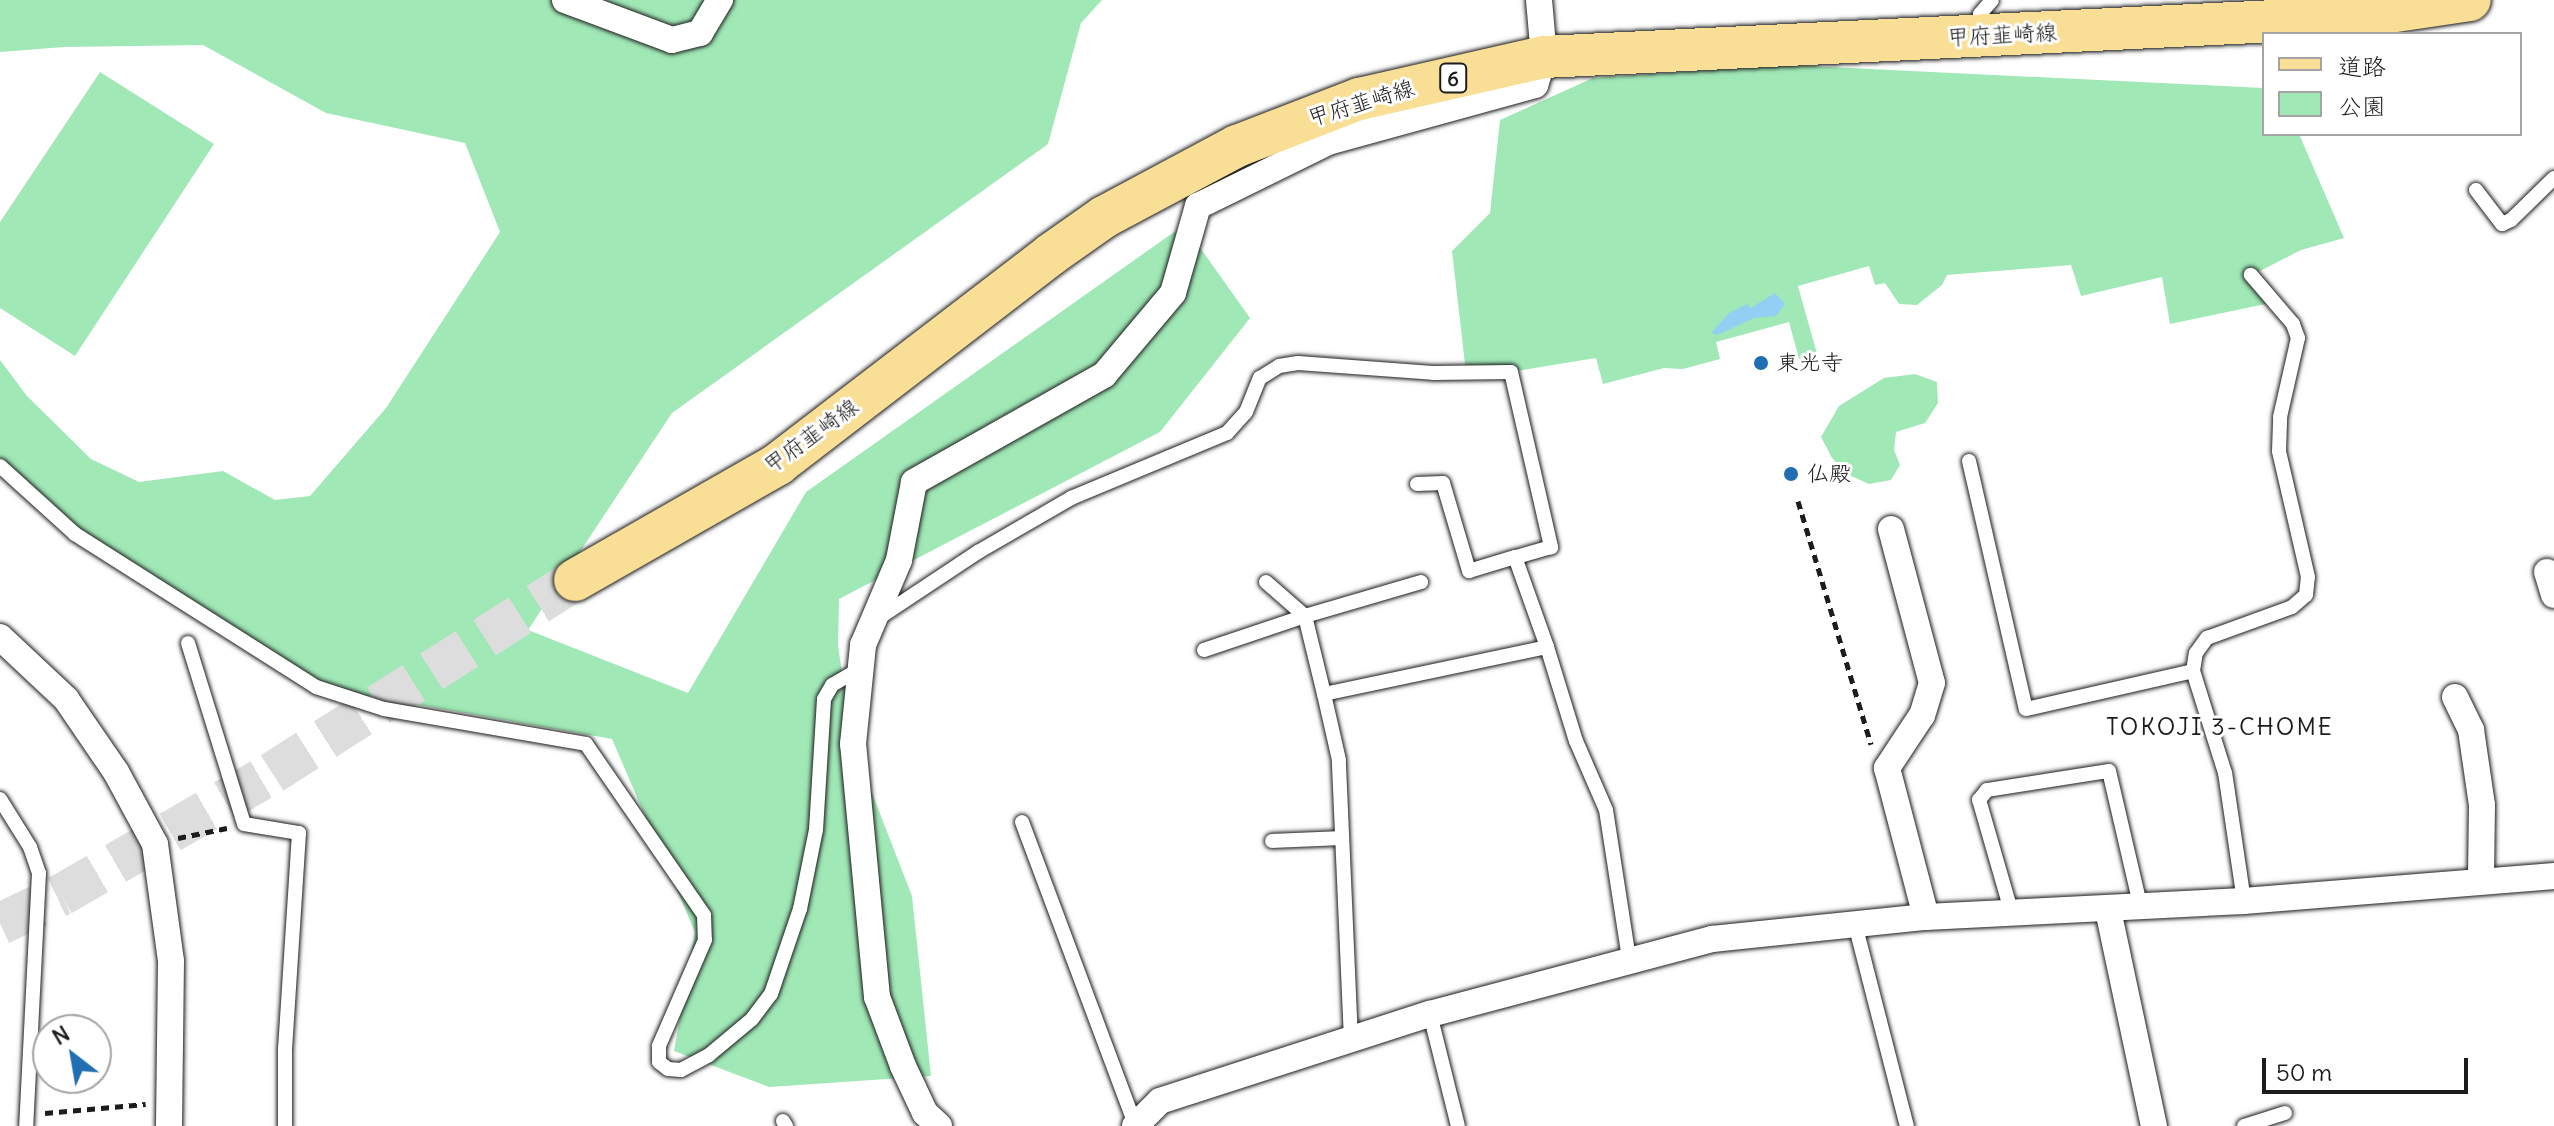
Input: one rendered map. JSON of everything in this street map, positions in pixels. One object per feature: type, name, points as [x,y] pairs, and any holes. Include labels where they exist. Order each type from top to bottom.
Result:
[{"type":"main road","name":"甲府韮崎線","points":[[575,580],[778,464],[1104,217],[1237,146],[1359,99],[1544,57],[1987,18],[2356,17],[2470,0]]},
{"type":"street","points":[[565,0],[672,40],[700,33],[720,0]]},
{"type":"street","points":[[939,1126],[925,1113],[877,997],[853,744],[863,645],[899,560],[914,482],[1104,375],[1173,293],[1198,206],[1328,142],[1535,85],[1544,57],[1539,0]]},
{"type":"street","points":[[1891,529],[1932,683],[1922,715],[1887,768],[1926,917]]},
{"type":"street","points":[[0,637],[66,699],[116,772],[155,844],[171,961],[170,1114]]},
{"type":"street","points":[[2455,697],[2471,730],[2482,805],[2481,881]]},
{"type":"street","points":[[1135,1125],[1160,1101],[1430,1014],[1712,939],[1926,917],[2141,908],[2554,876]]},
{"type":"street","points":[[2108,910],[2154,1126]]},
{"type":"lane","points":[[2476,190],[2502,224],[2511,220],[2554,178]]},
{"type":"lane","points":[[2244,901],[2225,773],[2193,671],[2196,653],[2207,638],[2292,607],[2306,595],[2308,577],[2279,451],[2280,417],[2298,338],[2293,324],[2251,275]]},
{"type":"lane","points":[[873,622],[978,552],[1071,498],[1227,433],[1246,412],[1260,378],[1290,363],[1433,373],[1511,372],[1551,547],[1469,571],[1443,483],[1417,484]]},
{"type":"lane","points":[[1969,461],[2026,709],[2193,671]]},
{"type":"lane","points":[[0,466],[75,534],[316,687],[384,709],[586,744],[704,915],[705,940],[659,1046],[659,1062],[668,1069],[681,1070],[709,1055],[752,1019],[771,994],[800,909],[816,830],[824,699],[832,685],[860,669]]},
{"type":"lane","points":[[1515,557],[1576,741],[1606,810],[1629,959]]},
{"type":"lane","points":[[1266,582],[1305,616],[1339,760],[1351,1040]]},
{"type":"lane","points":[[1204,650],[1421,582]]},
{"type":"lane","points":[[188,643],[244,824],[299,833],[285,1048],[285,1126]]},
{"type":"lane","points":[[1324,694],[1547,647]]},
{"type":"lane","points":[[2012,914],[1979,800],[1987,790],[2109,771],[2141,908]]},
{"type":"lane","points":[[0,799],[30,847],[39,873],[26,1120]]},
{"type":"lane","points":[[1022,822],[1135,1125]]},
{"type":"lane","points":[[1272,841],[1342,838]]},
{"type":"lane","points":[[1855,924],[1907,1126]]},
{"type":"lane","points":[[1430,1014],[1458,1126]]},
{"type":"lane","points":[[2244,1126],[2285,1113]]},
{"type":"path","points":[[1798,501],[1874,754],[1887,768]]},
{"type":"path","points":[[155,844],[244,824]]},
{"type":"path","points":[[26,1120],[170,1114]]},
{"type":"green space","points":[[0,0],[1102,0],[1081,23],[1048,144],[672,413],[528,630],[688,693],[806,492],[1184,225],[1250,318],[1160,432],[839,599],[838,646],[853,744],[912,896],[931,1076],[769,1087],[674,1051],[695,932],[612,739],[316,687],[75,534],[0,461],[0,360],[27,396],[91,459],[139,482],[223,471],[275,500],[310,496],[386,408],[500,232],[465,143],[326,113],[203,45],[64,47],[0,52]]},
{"type":"green space","points":[[1788,65],[2262,88],[2262,136],[2300,136],[2344,238],[2301,250],[2252,275],[2275,302],[2170,324],[2162,277],[2081,296],[2071,265],[1947,275],[1942,285],[1917,305],[1899,304],[1885,283],[1875,285],[1869,266],[1798,286],[1819,361],[1801,366],[1789,322],[1716,342],[1720,359],[1683,369],[1664,368],[1603,384],[1596,358],[1511,372],[1466,373],[1452,251],[1490,213],[1500,120],[1593,78]]},
{"type":"green space","points":[[100,72],[214,144],[75,356],[0,308],[0,222]]},
{"type":"green space","points":[[1915,374],[1937,382],[1938,403],[1925,423],[1896,432],[1894,450],[1900,465],[1891,480],[1869,484],[1847,474],[1832,458],[1821,437],[1839,406],[1884,378]]},
{"type":"water","points":[[1775,293],[1785,304],[1776,316],[1754,318],[1717,335],[1711,333],[1729,313],[1747,304],[1751,308]]},
{"type":"tunnel","points":[[0,924],[61,895],[272,773],[575,580]]},
{"type":"place","name":"東光寺","points":[[1761,363]]},
{"type":"place","name":"仏殿","points":[[1791,474]]},
{"type":"district","name":"TOKOJI 3-CHOME","points":[[2220,727]]}]
